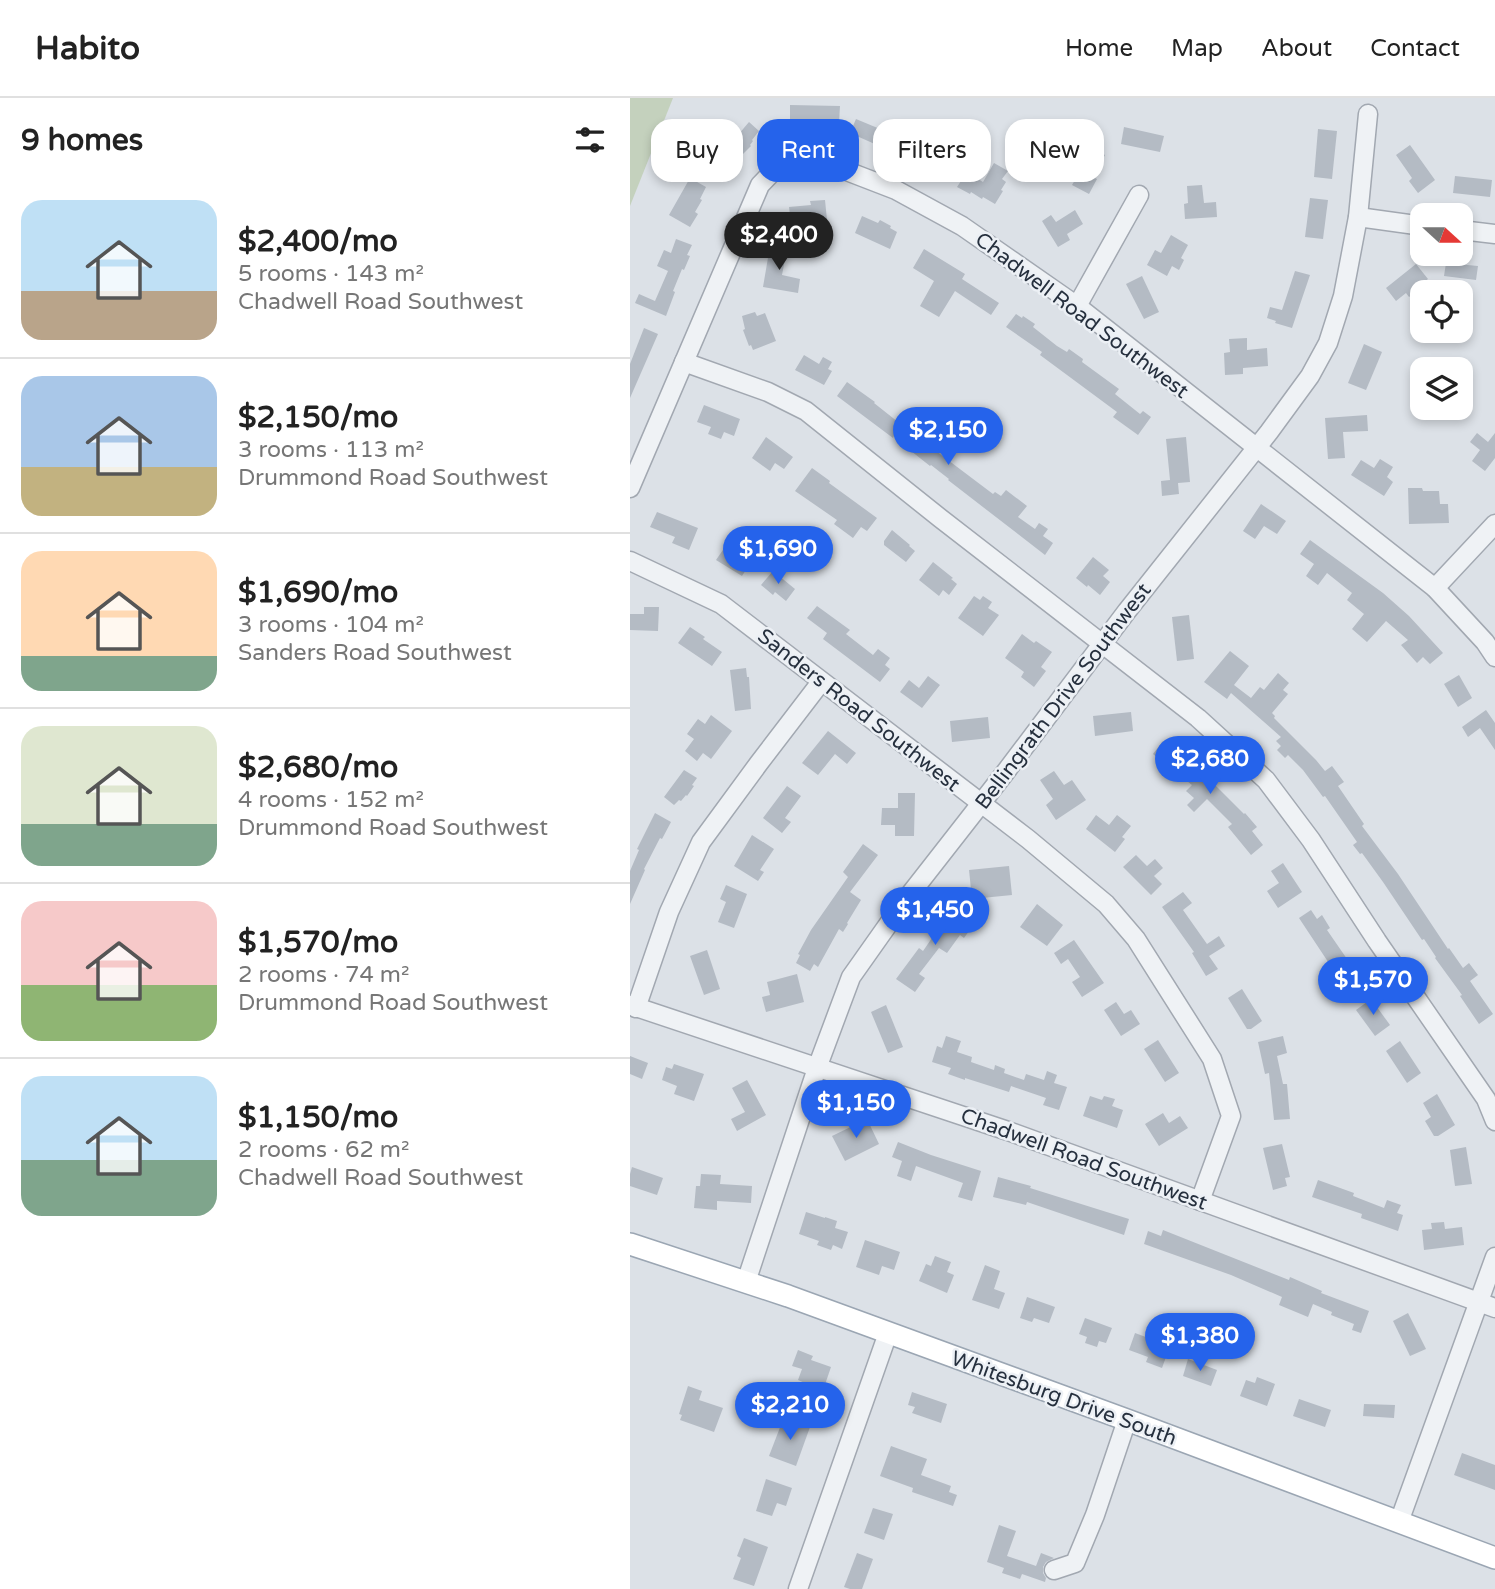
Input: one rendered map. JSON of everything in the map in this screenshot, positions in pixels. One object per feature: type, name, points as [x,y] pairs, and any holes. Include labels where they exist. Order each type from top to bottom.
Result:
[{"type":"main road","name":"Whitesburg Drive South","points":[[630,1244],[888,1333],[1495,1558]]},
{"type":"street","name":"Bellingrath Drive Southwest","points":[[746,1283],[817,1068],[851,977],[904,902],[1269,432],[1310,376],[1328,343],[1343,296],[1358,217],[1368,114]]},
{"type":"street","name":"Chadwell Road Southwest","points":[[630,488],[761,185],[784,160],[826,163],[896,190],[961,226],[1077,306],[1435,588],[1485,642],[1495,657]]},
{"type":"street","points":[[1077,306],[1139,195]]},
{"type":"street","points":[[1358,217],[1410,224]]},
{"type":"street","points":[[1474,232],[1495,234]]},
{"type":"street","points":[[684,362],[768,392],[806,411],[929,510],[1198,718],[1266,780],[1311,839],[1377,941],[1486,1099],[1495,1121]]},
{"type":"street","points":[[1435,588],[1495,524]]},
{"type":"street","name":"Sanders Road Southwest","points":[[630,561],[720,604],[1028,839],[1106,904],[1136,939],[1212,1059],[1231,1116],[1200,1201]]},
{"type":"street","points":[[633,1007],[669,912],[701,842],[821,682]]},
{"type":"street","name":"Chadwell Road Southwest","points":[[633,1007],[1008,1131],[1487,1305]]},
{"type":"street","points":[[1399,1522],[1487,1305],[1495,1257]]},
{"type":"street","points":[[798,1589],[888,1333]]},
{"type":"street","points":[[1054,1570],[1075,1563],[1095,1515],[1126,1420]]},
{"type":"green space","points":[[630,98],[673,98],[665,119],[651,119],[651,153],[630,206]]},
{"type":"building","points":[[790,105],[840,106],[839,119],[790,119]]},
{"type":"building","points":[[859,120],[873,126],[873,143],[859,137]]},
{"type":"building","points":[[749,122],[757,129],[757,134],[743,154],[743,129]]},
{"type":"building","points":[[1124,127],[1164,136],[1160,152],[1121,144]]},
{"type":"building","points":[[1318,129],[1337,131],[1332,179],[1314,177]]},
{"type":"building","points":[[1410,145],[1435,180],[1418,193],[1409,181],[1412,178],[1396,155]]},
{"type":"building","points":[[994,163],[1005,169],[1002,179],[1006,182],[995,204],[957,187],[960,182],[991,182],[991,168]]},
{"type":"building","points":[[1455,176],[1492,180],[1490,197],[1453,193]]},
{"type":"building","points":[[688,182],[697,182],[706,187],[695,212],[698,214],[690,227],[669,215]]},
{"type":"building","points":[[1074,182],[1095,182],[1089,194],[1072,185]]},
{"type":"building","points":[[1202,185],[1204,203],[1216,202],[1217,217],[1185,219],[1187,186]]},
{"type":"building","points":[[1310,198],[1328,200],[1323,239],[1305,237]]},
{"type":"building","points":[[825,200],[827,220],[791,223],[789,207],[811,205],[810,201]]},
{"type":"building","points":[[1075,210],[1083,224],[1067,234],[1070,240],[1058,247],[1042,221],[1051,215],[1056,222]]},
{"type":"building","points":[[862,216],[878,223],[880,220],[897,232],[890,249],[855,233]]},
{"type":"building","points":[[1171,235],[1188,245],[1181,258],[1184,260],[1179,270],[1172,266],[1167,276],[1147,265],[1155,250],[1161,253]]},
{"type":"building","points":[[676,239],[692,245],[666,316],[635,303],[639,294],[655,301],[668,271],[657,266],[664,250],[671,253]]},
{"type":"building","points":[[770,246],[787,249],[782,275],[800,279],[798,293],[763,287]]},
{"type":"building","points":[[924,249],[965,274],[962,279],[999,303],[991,315],[955,291],[939,317],[920,306],[934,281],[913,268]]},
{"type":"building","points":[[1414,266],[1418,266],[1428,279],[1410,280],[1410,296],[1406,293],[1396,301],[1386,288]]},
{"type":"building","points":[[1446,266],[1478,266],[1476,280],[1444,276]]},
{"type":"building","points":[[1295,271],[1310,275],[1292,328],[1267,318],[1270,307],[1282,310]]},
{"type":"building","points":[[1142,276],[1159,312],[1144,319],[1126,284]]},
{"type":"building","points":[[755,312],[757,316],[765,313],[776,341],[753,350],[743,330],[742,316]]},
{"type":"building","points":[[1016,314],[1035,324],[1033,327],[1057,346],[1067,352],[1069,349],[1083,359],[1082,362],[1119,389],[1115,394],[1140,414],[1143,411],[1151,417],[1138,435],[1113,417],[1117,412],[1006,327]]},
{"type":"building","points":[[644,328],[658,334],[630,398],[630,364]]},
{"type":"building","points":[[1247,338],[1247,350],[1267,348],[1268,366],[1243,368],[1243,374],[1225,375],[1224,353],[1230,352],[1229,339]]},
{"type":"building","points":[[1364,344],[1382,352],[1366,390],[1348,383]]},
{"type":"building","points":[[804,355],[819,364],[823,357],[832,362],[828,369],[832,371],[824,385],[795,370]]},
{"type":"building","points":[[847,382],[898,422],[908,410],[918,418],[909,430],[925,443],[932,434],[943,443],[936,451],[993,494],[995,492],[1001,496],[1006,490],[1027,506],[1018,517],[1035,529],[1039,523],[1048,529],[1043,536],[1053,543],[1045,555],[894,436],[893,438],[837,396]]},
{"type":"building","points":[[704,405],[740,419],[734,436],[724,432],[721,439],[708,434],[711,427],[697,422]]},
{"type":"building","points":[[1367,415],[1368,431],[1343,432],[1345,458],[1328,459],[1325,418]]},
{"type":"building","points":[[1477,433],[1488,442],[1495,433],[1495,458],[1485,471],[1472,461],[1480,450],[1470,442]]},
{"type":"building","points":[[766,437],[793,457],[784,469],[775,463],[770,471],[752,458]]},
{"type":"building","points":[[1186,437],[1190,482],[1178,483],[1179,494],[1162,496],[1161,481],[1170,480],[1166,439]]},
{"type":"building","points":[[1380,459],[1393,467],[1387,477],[1393,482],[1384,496],[1351,475],[1361,460],[1374,468]]},
{"type":"building","points":[[812,468],[877,518],[867,531],[861,527],[853,538],[834,524],[837,520],[795,491]]},
{"type":"building","points":[[1408,488],[1439,491],[1440,504],[1448,504],[1449,523],[1409,524]]},
{"type":"building","points":[[1261,504],[1286,521],[1277,534],[1264,526],[1255,539],[1243,531]]},
{"type":"building","points":[[657,512],[698,528],[689,550],[672,543],[675,537],[650,527]]},
{"type":"building","points":[[892,530],[915,551],[906,562],[884,545]]},
{"type":"building","points":[[1310,540],[1383,593],[1409,616],[1443,653],[1430,664],[1423,657],[1417,663],[1401,645],[1408,640],[1386,621],[1367,642],[1352,629],[1364,614],[1347,600],[1352,593],[1327,573],[1318,585],[1306,576],[1314,564],[1300,554]]},
{"type":"building","points":[[725,547],[751,562],[742,576],[716,560]]},
{"type":"building","points":[[1093,557],[1109,570],[1103,576],[1110,582],[1100,595],[1076,578]]},
{"type":"building","points":[[933,562],[957,584],[949,595],[943,590],[939,596],[919,580]]},
{"type":"building","points":[[773,571],[795,589],[786,601],[761,585]]},
{"type":"building","points":[[974,596],[980,600],[983,596],[992,602],[988,608],[999,615],[983,636],[958,618]]},
{"type":"building","points":[[817,606],[850,630],[846,634],[873,655],[878,649],[890,658],[885,665],[890,669],[880,682],[823,639],[827,633],[807,618]]},
{"type":"building","points":[[644,607],[659,607],[658,631],[630,630],[630,614],[644,614]]},
{"type":"building","points":[[1189,615],[1194,659],[1177,661],[1172,617]]},
{"type":"building","points":[[690,627],[722,652],[712,666],[678,643]]},
{"type":"building","points":[[1022,634],[1052,652],[1041,667],[1046,671],[1034,687],[1021,677],[1024,672],[1005,658]]},
{"type":"building","points":[[1230,651],[1249,666],[1234,685],[1251,698],[1260,687],[1264,690],[1278,673],[1289,683],[1283,690],[1288,694],[1272,713],[1274,718],[1325,771],[1332,766],[1344,782],[1338,786],[1364,824],[1362,826],[1448,949],[1463,968],[1469,963],[1478,975],[1470,981],[1493,1014],[1479,1024],[1424,939],[1422,940],[1362,853],[1353,845],[1357,842],[1325,796],[1323,797],[1288,755],[1285,758],[1277,750],[1281,746],[1276,741],[1281,737],[1231,693],[1227,699],[1204,682]]},
{"type":"building","points":[[746,668],[751,709],[735,711],[730,670]]},
{"type":"building","points":[[1459,675],[1472,698],[1458,707],[1444,684]]},
{"type":"building","points":[[928,676],[940,685],[922,708],[900,692],[909,680],[919,688]]},
{"type":"building","points":[[1486,710],[1495,723],[1495,750],[1480,728],[1468,737],[1462,727]]},
{"type":"building","points":[[1131,712],[1133,731],[1095,736],[1093,716]]},
{"type":"building","points":[[711,715],[732,731],[711,759],[703,753],[697,761],[685,751],[694,739],[687,734],[698,719],[705,724]]},
{"type":"building","points":[[988,717],[990,738],[952,742],[950,721]]},
{"type":"building","points":[[828,731],[856,753],[847,764],[835,754],[818,775],[802,763]]},
{"type":"building","points":[[1163,741],[1178,754],[1180,750],[1192,760],[1245,813],[1257,827],[1252,831],[1263,845],[1251,855],[1228,827],[1232,824],[1207,799],[1194,812],[1187,805],[1194,798],[1186,791],[1192,785],[1153,754]]},
{"type":"building","points":[[684,770],[697,778],[687,796],[674,805],[664,797]]},
{"type":"building","points":[[1054,771],[1064,785],[1072,780],[1086,800],[1056,820],[1046,805],[1053,799],[1040,780]]},
{"type":"building","points":[[787,786],[801,796],[785,818],[791,822],[782,833],[763,818]]},
{"type":"building","points":[[898,793],[915,793],[914,836],[895,836],[895,825],[881,825],[882,808],[898,808]]},
{"type":"building","points":[[655,813],[671,822],[644,869],[630,904],[630,871],[639,850],[637,849]]},
{"type":"building","points":[[1096,815],[1109,825],[1117,815],[1131,826],[1115,852],[1086,829]]},
{"type":"building","points":[[752,835],[774,849],[760,870],[764,872],[758,881],[734,866]]},
{"type":"building","points":[[863,844],[878,855],[850,892],[861,900],[843,932],[839,929],[818,967],[814,964],[810,971],[796,963],[800,955],[798,954],[811,930],[848,877],[843,872]]},
{"type":"building","points":[[1136,855],[1147,866],[1155,859],[1163,868],[1154,876],[1162,884],[1151,895],[1123,867]]},
{"type":"building","points":[[1283,863],[1302,892],[1278,908],[1267,891],[1279,883],[1271,871]]},
{"type":"building","points":[[1009,866],[1012,895],[972,899],[969,870]]},
{"type":"building","points":[[726,885],[747,894],[734,928],[718,922],[726,902],[720,899]]},
{"type":"building","points":[[1183,892],[1192,903],[1183,910],[1207,944],[1219,936],[1225,946],[1209,956],[1218,969],[1206,976],[1192,953],[1194,952],[1162,907]]},
{"type":"building","points":[[1037,904],[1063,925],[1047,946],[1020,927]]},
{"type":"building","points":[[948,906],[974,924],[964,938],[960,935],[947,953],[939,948],[919,974],[925,978],[915,992],[896,979],[919,948],[923,951],[943,922],[939,919]]},
{"type":"building","points":[[1311,910],[1317,919],[1322,915],[1330,928],[1327,930],[1365,981],[1348,992],[1299,918]]},
{"type":"building","points":[[1074,940],[1104,983],[1082,997],[1072,982],[1080,977],[1068,959],[1061,964],[1054,953]]},
{"type":"building","points":[[707,950],[720,989],[704,995],[690,956]]},
{"type":"building","points":[[797,974],[804,1002],[766,1012],[762,997],[770,995],[767,982]]},
{"type":"building","points":[[1242,989],[1262,1021],[1251,1029],[1247,1029],[1228,998]]},
{"type":"building","points":[[1371,999],[1390,1025],[1375,1036],[1356,1010]]},
{"type":"building","points":[[1116,1002],[1124,1014],[1131,1010],[1140,1024],[1121,1036],[1104,1010]]},
{"type":"building","points":[[886,1005],[903,1047],[888,1053],[871,1012]]},
{"type":"building","points":[[946,1036],[961,1041],[957,1052],[972,1057],[971,1062],[994,1070],[995,1065],[1005,1069],[1004,1073],[1024,1080],[1026,1074],[1044,1080],[1047,1071],[1057,1075],[1054,1083],[1067,1087],[1059,1110],[1043,1105],[1046,1098],[1011,1086],[1009,1092],[948,1074],[951,1068],[932,1062],[937,1046],[942,1048]]},
{"type":"building","points":[[1283,1036],[1287,1053],[1277,1056],[1283,1084],[1287,1084],[1290,1119],[1274,1120],[1269,1073],[1265,1074],[1258,1042]]},
{"type":"building","points":[[1158,1040],[1179,1073],[1165,1082],[1144,1049]]},
{"type":"building","points":[[1400,1041],[1421,1073],[1407,1083],[1386,1051]]},
{"type":"building","points":[[630,1056],[648,1063],[642,1079],[630,1074]]},
{"type":"building","points":[[674,1064],[704,1074],[694,1101],[674,1094],[677,1086],[662,1080],[666,1067],[672,1069]]},
{"type":"building","points":[[747,1080],[766,1115],[737,1131],[731,1119],[745,1112],[732,1088]]},
{"type":"building","points":[[1437,1094],[1455,1125],[1434,1136],[1425,1121],[1431,1117],[1423,1103]]},
{"type":"building","points":[[1090,1096],[1102,1100],[1104,1096],[1115,1099],[1112,1106],[1123,1110],[1117,1128],[1083,1116]]},
{"type":"building","points":[[1163,1113],[1169,1123],[1180,1116],[1188,1128],[1159,1146],[1145,1124]]},
{"type":"building","points":[[867,1119],[879,1144],[845,1161],[832,1136]]},
{"type":"building","points":[[898,1142],[981,1171],[972,1201],[958,1197],[963,1183],[916,1166],[911,1181],[897,1176],[902,1161],[892,1157]]},
{"type":"building","points":[[1282,1144],[1290,1177],[1285,1178],[1287,1186],[1273,1190],[1263,1148]]},
{"type":"building","points":[[1466,1147],[1472,1184],[1455,1186],[1450,1150]]},
{"type":"building","points":[[632,1167],[663,1178],[657,1195],[630,1186]]},
{"type":"building","points":[[701,1174],[721,1175],[720,1184],[752,1186],[751,1203],[717,1201],[717,1210],[694,1208],[696,1186],[700,1186]]},
{"type":"building","points":[[998,1177],[1129,1219],[1124,1235],[1027,1202],[1026,1205],[993,1197]]},
{"type":"building","points":[[1318,1180],[1384,1208],[1387,1200],[1401,1205],[1397,1213],[1403,1215],[1398,1231],[1361,1218],[1362,1214],[1312,1197]]},
{"type":"building","points":[[806,1212],[837,1221],[835,1228],[848,1232],[842,1249],[833,1245],[831,1250],[817,1245],[819,1241],[799,1234]]},
{"type":"building","points":[[1444,1222],[1445,1229],[1462,1227],[1464,1245],[1424,1250],[1422,1230],[1432,1229],[1431,1223]]},
{"type":"building","points":[[1163,1230],[1289,1280],[1290,1277],[1322,1291],[1321,1293],[1369,1311],[1361,1333],[1352,1330],[1354,1324],[1313,1304],[1308,1317],[1279,1305],[1282,1297],[1231,1275],[1144,1244],[1148,1231],[1161,1236]]},
{"type":"building","points":[[865,1240],[900,1252],[894,1270],[882,1266],[879,1275],[856,1267]]},
{"type":"building","points":[[935,1256],[951,1262],[947,1272],[954,1275],[947,1293],[919,1281],[926,1264],[931,1266]]},
{"type":"building","points":[[985,1265],[1000,1271],[994,1289],[1005,1293],[999,1309],[972,1300]]},
{"type":"building","points":[[1027,1297],[1055,1307],[1049,1323],[1034,1318],[1032,1322],[1020,1318]]},
{"type":"building","points":[[1408,1313],[1426,1349],[1410,1356],[1393,1321]]},
{"type":"building","points":[[1085,1318],[1112,1328],[1106,1343],[1099,1341],[1097,1347],[1085,1343],[1087,1337],[1079,1334]]},
{"type":"building","points":[[1135,1333],[1170,1346],[1162,1368],[1146,1362],[1148,1357],[1129,1350]]},
{"type":"building","points":[[798,1350],[813,1356],[811,1360],[831,1367],[817,1408],[798,1401],[805,1383],[798,1380],[802,1369],[792,1366]]},
{"type":"building","points":[[1188,1359],[1217,1370],[1211,1386],[1183,1376]]},
{"type":"building","points":[[1257,1377],[1275,1384],[1267,1406],[1240,1396],[1246,1380],[1255,1383]]},
{"type":"building","points":[[688,1386],[702,1391],[699,1400],[723,1408],[714,1432],[680,1420],[682,1415],[679,1414]]},
{"type":"building","points":[[912,1392],[947,1404],[941,1423],[912,1413],[915,1407],[908,1405]]},
{"type":"building","points":[[1299,1399],[1331,1410],[1325,1427],[1293,1416]]},
{"type":"building","points":[[1364,1404],[1395,1405],[1394,1418],[1363,1416]]},
{"type":"building","points":[[784,1417],[810,1427],[796,1466],[769,1456]]},
{"type":"building","points":[[891,1446],[927,1459],[921,1475],[951,1486],[949,1492],[957,1495],[953,1506],[912,1492],[913,1488],[880,1476]]},
{"type":"building","points":[[1462,1453],[1495,1465],[1495,1490],[1454,1475]]},
{"type":"building","points":[[766,1479],[792,1488],[786,1506],[777,1503],[772,1516],[756,1511]]},
{"type":"building","points":[[873,1508],[893,1514],[884,1540],[864,1533]]},
{"type":"building","points":[[999,1525],[1016,1531],[1007,1556],[1036,1566],[1041,1553],[1054,1558],[1043,1567],[1045,1582],[1022,1574],[1020,1579],[1002,1573],[1004,1568],[987,1562]]},
{"type":"building","points":[[744,1538],[768,1547],[754,1586],[733,1579],[741,1558],[737,1556]]},
{"type":"building","points":[[857,1553],[873,1559],[862,1589],[850,1589],[844,1587]]}]
